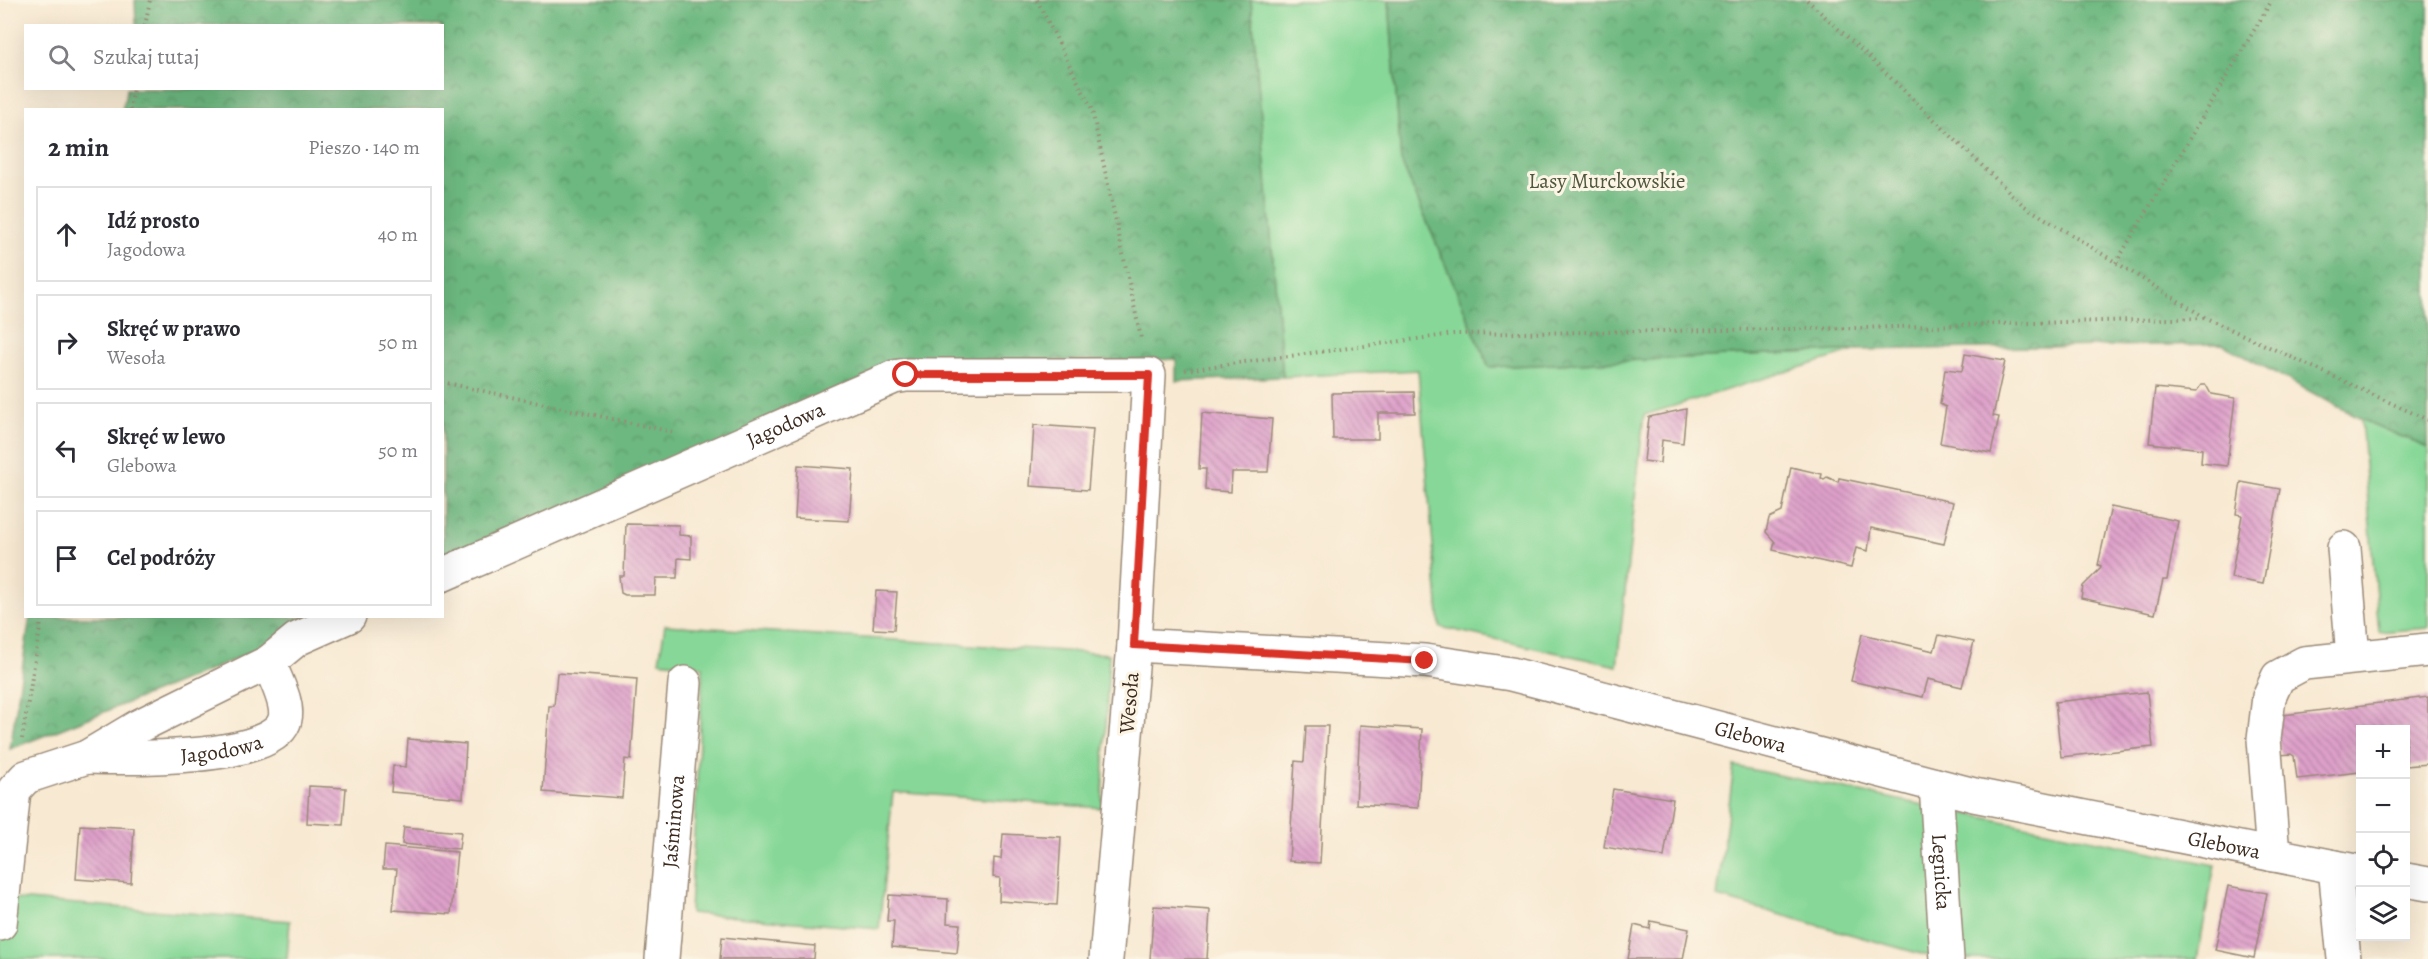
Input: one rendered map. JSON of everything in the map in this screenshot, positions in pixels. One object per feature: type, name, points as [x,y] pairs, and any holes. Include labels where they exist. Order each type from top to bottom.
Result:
[{"type":"street","name":"Jagodowa","points":[[444,574],[894,377],[906,375],[1149,375]]},
{"type":"street","name":"Wesoła","points":[[1106,959],[1134,645],[1149,375]]},
{"type":"street","points":[[2344,548],[2353,657]]},
{"type":"street","name":"Jagodowa","points":[[14,790],[26,777],[87,757],[138,726],[268,662],[297,639],[344,618]]},
{"type":"street","name":"Glebowa","points":[[1134,645],[1425,661],[1511,674],[1974,795],[2348,869]]},
{"type":"street","points":[[2273,855],[2264,739],[2265,718],[2272,687],[2278,677],[2304,663],[2428,650]]},
{"type":"street","name":"Jagodowa","points":[[87,757],[145,759],[224,750],[259,743],[282,728],[285,719],[286,710],[268,662]]},
{"type":"street","name":"Jaśminowa","points":[[662,959],[685,683]]},
{"type":"street","name":"Legnicka","points":[[1936,785],[1947,959]]},
{"type":"street","points":[[0,924],[14,790]]},
{"type":"street","points":[[2344,959],[2348,869]]},
{"type":"street","points":[[2410,881],[2428,884]]},
{"type":"path","points":[[145,24],[150,0]]},
{"type":"path","points":[[1037,0],[1092,110],[1149,375],[1454,334],[1847,329],[2206,318]]},
{"type":"path","points":[[1806,0],[2023,205],[2206,318],[2428,420]]},
{"type":"path","points":[[2116,263],[2272,0]]},
{"type":"path","points":[[129,108],[134,90]]},
{"type":"path","points":[[444,382],[680,434]]},
{"type":"path","points":[[14,790],[42,618]]},
{"type":"green space","points":[[135,0],[1251,0],[1283,377],[1176,381],[1176,359],[1120,361],[914,359],[444,569],[444,108],[122,108],[127,90],[444,90],[444,24],[136,24]]},
{"type":"green space","points":[[1251,0],[1389,0],[1401,161],[1489,367],[1858,350],[1644,415],[1617,666],[1440,627],[1418,370],[1283,377]]},
{"type":"green space","name":"Lasy Murckowskie","points":[[1389,0],[2428,0],[2428,448],[2361,419],[2222,344],[1858,350],[1489,367],[1401,161]]},
{"type":"green space","points":[[2361,419],[2428,448],[2428,628],[2379,632]]},
{"type":"green space","points":[[30,618],[333,618],[208,671],[10,749]]},
{"type":"green space","points":[[665,625],[1109,654],[1102,808],[893,792],[879,929],[690,913],[703,666],[659,661]]},
{"type":"green space","points":[[1734,766],[2215,865],[2197,959],[1939,959],[1717,897]]},
{"type":"green space","points":[[3,898],[290,921],[287,959],[0,959]]},
{"type":"building","points":[[1965,354],[2005,361],[1993,416],[1999,417],[1991,453],[1940,443],[1946,407],[1940,404],[1945,369],[1962,371]]},
{"type":"building","points":[[2201,385],[2206,385],[2211,394],[2235,398],[2227,466],[2201,463],[2202,449],[2149,443],[2155,388],[2196,392]]},
{"type":"building","points":[[1414,392],[1415,413],[1378,413],[1378,439],[1333,439],[1332,393]]},
{"type":"building","points":[[1686,409],[1683,443],[1662,440],[1660,463],[1644,461],[1649,417]]},
{"type":"building","points":[[1202,413],[1272,419],[1268,472],[1232,472],[1231,492],[1205,490],[1206,469],[1199,469]]},
{"type":"building","points":[[1034,425],[1093,429],[1088,490],[1030,486]]},
{"type":"building","points":[[798,465],[853,469],[849,521],[795,518]]},
{"type":"building","points":[[1791,467],[1822,474],[1821,478],[1824,479],[1827,477],[1838,482],[1839,478],[1953,502],[1944,544],[1871,528],[1868,551],[1856,548],[1851,568],[1773,550],[1775,542],[1766,532],[1769,518],[1782,512]]},
{"type":"building","points":[[2241,482],[2280,489],[2263,584],[2231,578],[2242,515],[2236,514]]},
{"type":"building","points":[[2111,507],[2178,521],[2167,580],[2163,580],[2155,614],[2081,598],[2083,586],[2101,566],[2098,565]]},
{"type":"building","points":[[626,524],[679,525],[679,535],[691,536],[691,559],[678,558],[677,578],[656,578],[655,595],[621,593],[619,576],[624,576]]},
{"type":"building","points":[[876,591],[897,592],[894,630],[873,629]]},
{"type":"building","points":[[1862,634],[1934,651],[1939,635],[1974,642],[1962,687],[1928,679],[1923,697],[1851,681]]},
{"type":"building","points":[[557,673],[637,679],[631,760],[625,759],[622,798],[543,792],[549,706],[554,706]]},
{"type":"building","points":[[2147,692],[2153,747],[2061,757],[2055,702]]},
{"type":"building","points":[[2428,697],[2428,764],[2410,766],[2410,725],[2356,725],[2356,772],[2297,779],[2294,756],[2280,755],[2274,716]]},
{"type":"building","points":[[1360,725],[1422,729],[1418,808],[1356,804]]},
{"type":"building","points":[[1306,726],[1328,726],[1320,863],[1289,861],[1295,761],[1304,762]]},
{"type":"building","points":[[408,739],[466,744],[463,798],[391,792],[393,766],[406,767]]},
{"type":"building","points":[[309,786],[346,788],[343,825],[307,823]]},
{"type":"building","points":[[1613,789],[1673,799],[1664,857],[1604,847]]},
{"type":"building","points":[[80,825],[134,828],[131,883],[76,879]]},
{"type":"building","points":[[404,827],[461,832],[459,849],[402,844]]},
{"type":"building","points":[[1003,834],[1061,837],[1057,905],[999,901],[1000,878],[993,877],[994,858],[1001,859]]},
{"type":"building","points":[[385,846],[457,852],[451,914],[393,910],[397,869],[383,869]]},
{"type":"building","points":[[2228,886],[2267,893],[2254,958],[2215,950]]},
{"type":"building","points":[[889,895],[948,899],[947,923],[960,924],[957,953],[892,947],[894,921],[887,921]]},
{"type":"building","points":[[1154,906],[1210,910],[1207,959],[1150,959]]},
{"type":"building","points":[[1651,921],[1689,929],[1683,959],[1628,959],[1634,925],[1650,929]]},
{"type":"building","points":[[722,937],[815,946],[814,959],[720,959]]},
{"type":"route","points":[[906,375],[1149,375],[1134,645],[1425,661]]}]
